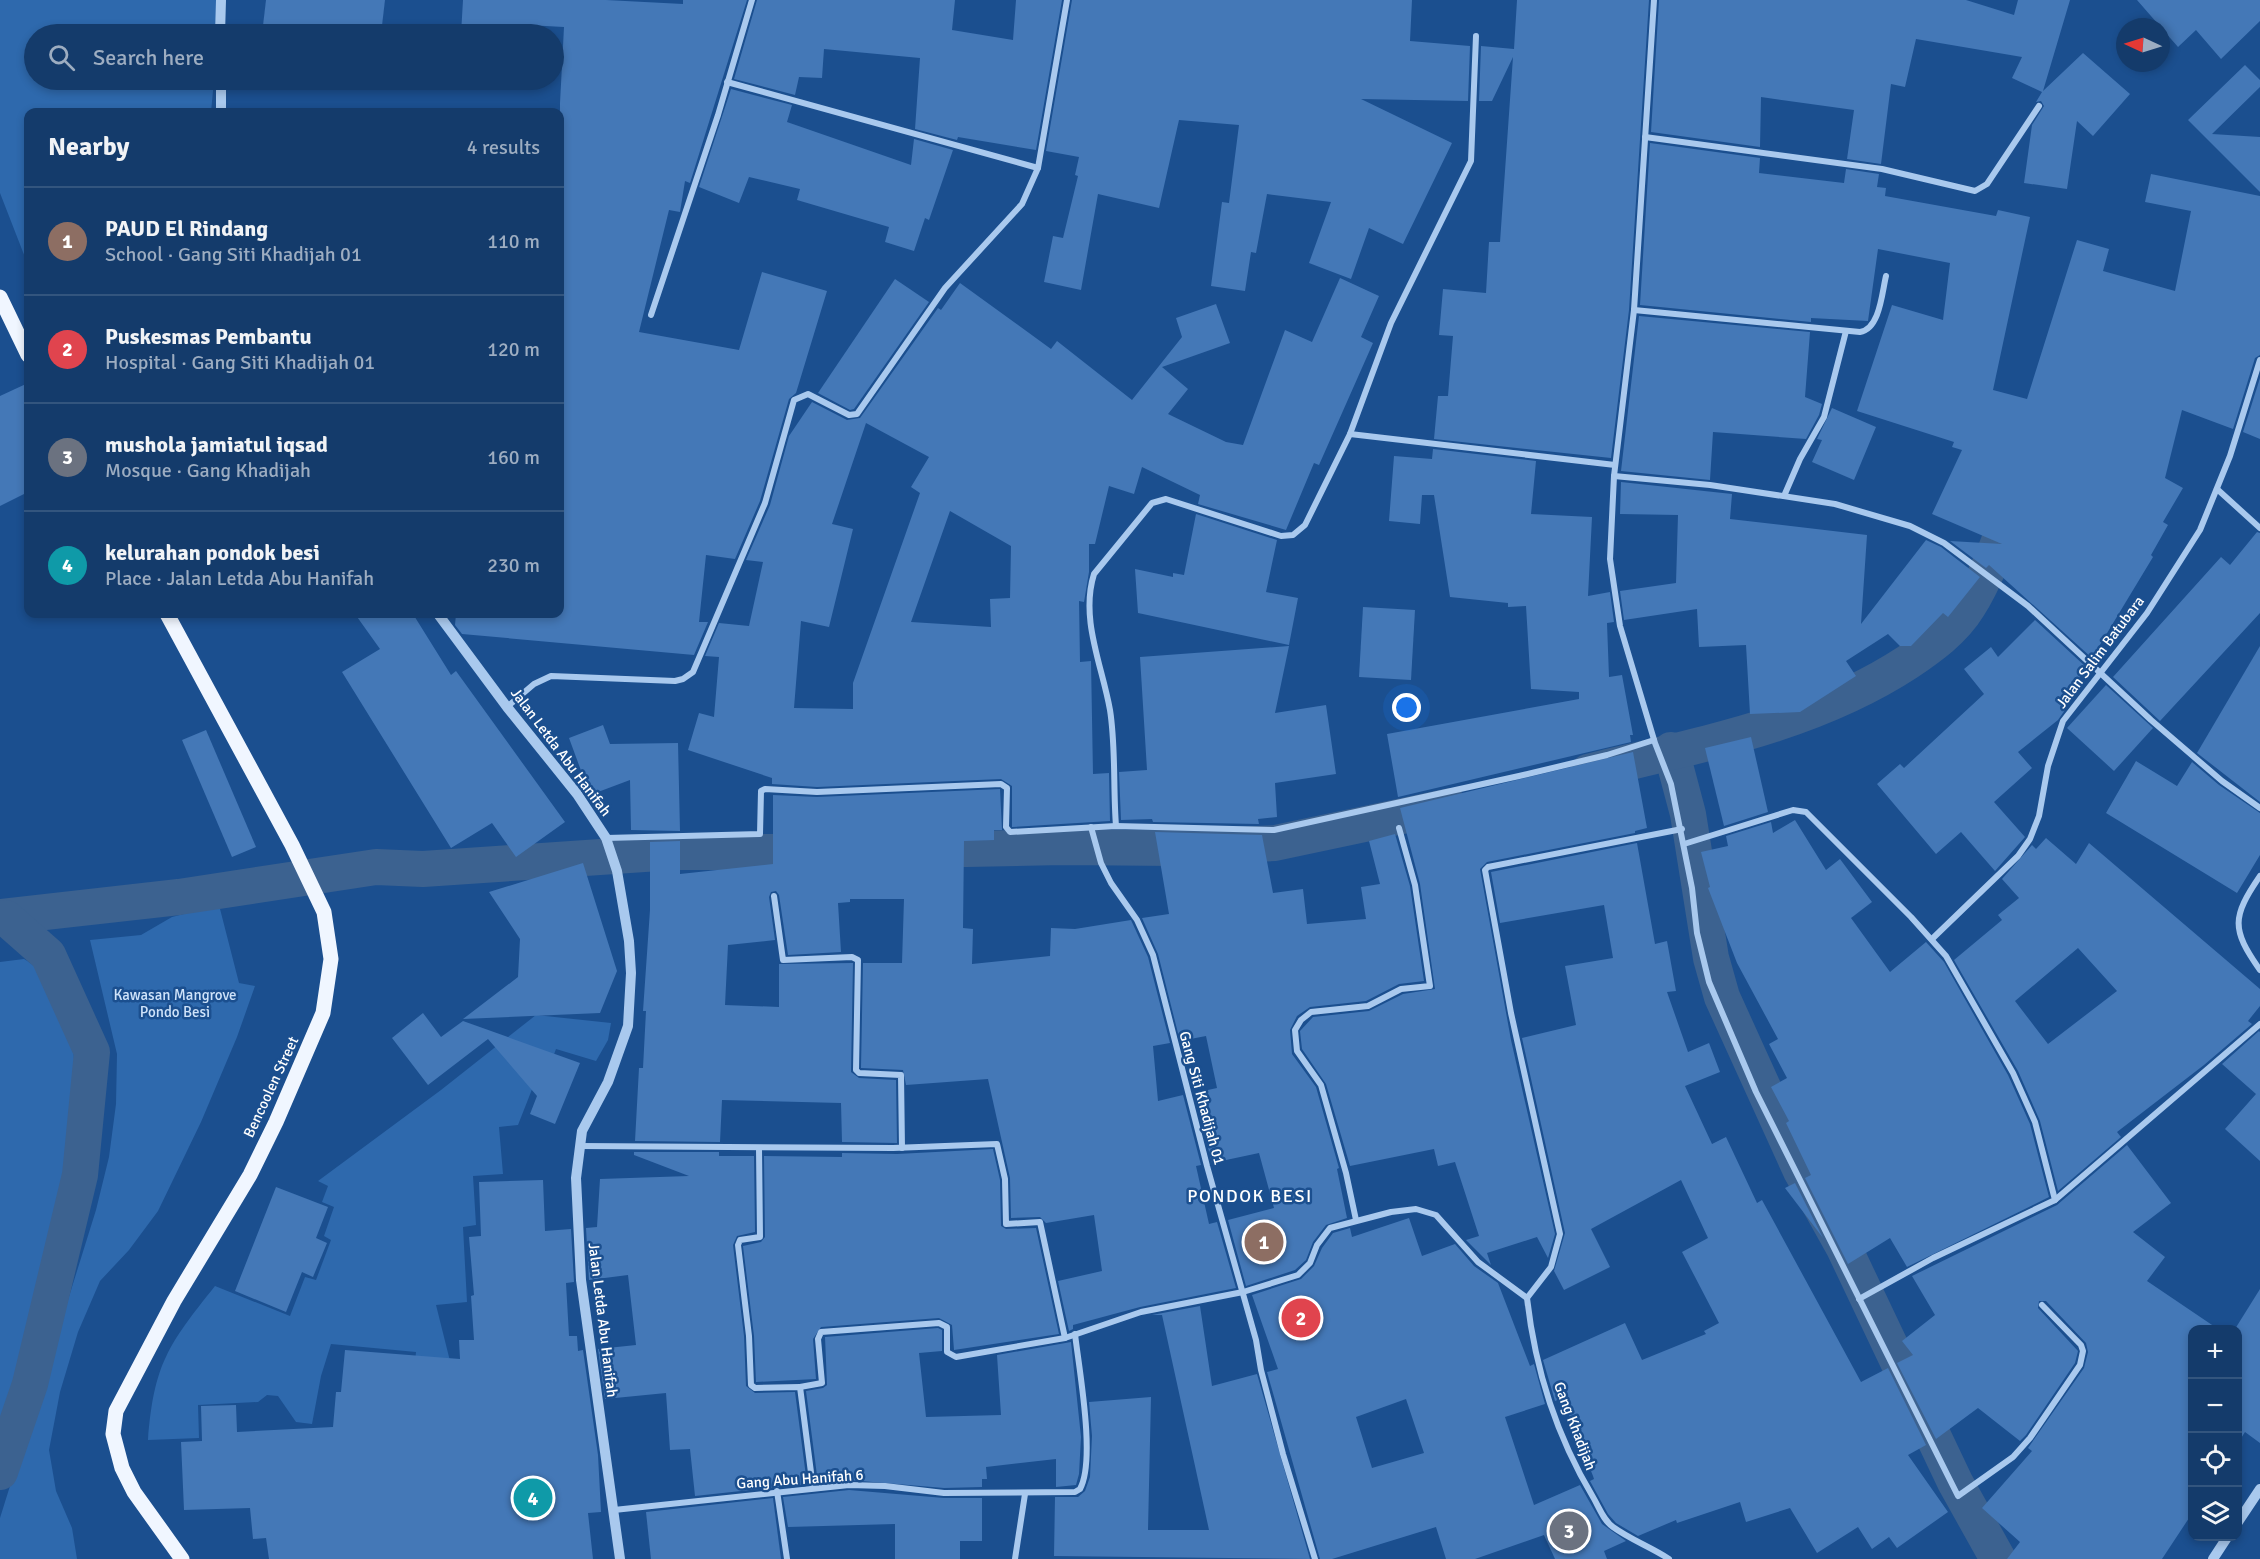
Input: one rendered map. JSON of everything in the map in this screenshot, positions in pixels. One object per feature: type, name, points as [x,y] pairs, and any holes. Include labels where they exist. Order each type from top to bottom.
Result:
[{"type":"main road","points":[[0,297],[24,347]]},
{"type":"main road","name":"Bencoolen Street","points":[[169,618],[292,845],[324,912],[331,959],[327,997],[315,1034],[250,1175],[174,1301],[124,1391],[113,1425],[116,1451],[134,1492],[182,1559]]},
{"type":"street","points":[[220,24],[221,0]]},
{"type":"street","points":[[651,315],[752,0]]},
{"type":"street","points":[[507,707],[534,684],[552,676],[675,681],[693,672],[765,502],[794,400],[808,394],[849,415],[859,412],[945,288],[1022,204],[1038,168],[1067,0]]},
{"type":"street","points":[[1654,0],[1634,310],[1614,476],[1612,570],[1620,626],[1654,741],[1671,784],[1686,843],[1697,933],[1708,982],[1751,1082],[1958,1496],[2013,1457],[2030,1438],[2080,1365],[2081,1344],[2042,1305]]},
{"type":"street","points":[[1116,826],[1110,712],[1090,620],[1090,585],[1099,566],[1152,503],[1161,499],[1281,536],[1293,535],[1305,525],[1350,434],[1391,323],[1471,161],[1476,36]]},
{"type":"street","points":[[727,82],[1038,168]]},
{"type":"street","points":[[221,90],[221,108]]},
{"type":"street","points":[[1645,137],[1882,169],[1975,191],[1987,184],[2039,106]]},
{"type":"street","points":[[1634,310],[1860,332],[1871,327],[1886,276]]},
{"type":"street","points":[[1784,496],[1800,459],[1824,417],[1846,331]]},
{"type":"street","name":"Jalan Salim Batubara","points":[[1932,939],[2018,856],[2030,839],[2040,816],[2048,766],[2063,721],[2146,613],[2194,540],[2217,489],[2260,360]]},
{"type":"street","points":[[1350,434],[1615,465]]},
{"type":"street","points":[[1614,476],[1710,485],[1835,504],[1911,526],[1944,543],[2028,606],[2074,651],[2100,671],[2205,766],[2260,808]]},
{"type":"street","points":[[2217,489],[2260,528]]},
{"type":"street","name":"Jalan Letda Abu Hanifah","points":[[441,618],[507,707],[577,794],[608,842],[617,871],[629,941],[631,973],[628,1026],[608,1082],[582,1131],[576,1178],[581,1280],[620,1559]]},
{"type":"street","points":[[608,842],[759,834],[761,792],[765,789],[817,792],[1003,784],[1007,788],[1006,827],[1009,831],[1091,829],[1116,826],[1274,830],[1519,776],[1654,741]]},
{"type":"street","points":[[1686,843],[1793,810],[1804,811],[1932,939],[1968,992],[1985,1029],[2013,1073],[2035,1122],[2055,1200]]},
{"type":"street","points":[[1356,1220],[1346,1173],[1321,1085],[1297,1050],[1295,1030],[1300,1020],[1311,1012],[1368,1006],[1401,990],[1430,986],[1415,885],[1399,828]]},
{"type":"street","name":"Gang Siti Khadijah 01","points":[[1091,829],[1101,863],[1111,884],[1137,920],[1154,955],[1207,1166],[1244,1292],[1283,1454],[1315,1559]]},
{"type":"street","points":[[759,1148],[760,1237],[740,1240],[738,1245],[749,1336],[751,1385],[755,1388],[800,1387],[822,1383],[818,1336],[825,1331],[939,1323],[947,1327],[947,1352],[956,1357],[1065,1338],[1141,1312],[1244,1292],[1298,1275],[1310,1263],[1317,1245],[1326,1232],[1335,1225],[1408,1210],[1430,1212],[1478,1262],[1527,1298],[1551,1267],[1560,1234],[1516,1035],[1485,870],[1488,867],[1682,829]]},
{"type":"street","points":[[2260,876],[2246,897],[2238,927],[2240,938],[2260,970]]},
{"type":"street","points":[[774,896],[783,960],[852,957],[858,960],[856,1070],[859,1073],[901,1075],[902,1148]]},
{"type":"street","points":[[1861,1298],[2002,1224],[2037,1211],[2055,1200],[2260,1024]]},
{"type":"street","points":[[580,1146],[902,1148],[997,1144],[1005,1179],[1006,1224],[1040,1222],[1065,1338]]},
{"type":"street","name":"Gang Khadijah","points":[[1527,1298],[1532,1341],[1550,1402],[1577,1471],[1604,1517],[1613,1527],[1669,1559]]},
{"type":"street","name":"Gang Abu Hanifah 6","points":[[614,1510],[813,1488],[885,1486],[944,1493],[1075,1492],[1084,1482],[1084,1415],[1075,1334]]},
{"type":"street","points":[[800,1387],[813,1488]]},
{"type":"street","points":[[2242,1516],[2260,1489]]},
{"type":"street","points":[[777,1491],[787,1559]]},
{"type":"street","points":[[1016,1559],[1025,1494]]},
{"type":"street","points":[[2213,1559],[2225,1541]]},
{"type":"green space","points":[[0,0],[218,0],[217,24],[24,24],[24,90],[213,90],[211,108],[24,108],[24,255],[0,193]]},
{"type":"green space","name":"Kawasan Mangrove Pondo Besi","points":[[219,905],[239,983],[255,986],[237,1037],[201,1122],[158,1211],[129,1250],[100,1281],[78,1332],[60,1392],[49,1450],[56,1491],[72,1528],[77,1559],[0,1559],[0,1518],[96,1210],[109,1157],[116,1104],[117,1054],[90,940],[141,935],[172,917]]},
{"type":"green space","name":"Kawasan Mangrove Pondo Besi","points":[[24,959],[47,980],[60,999],[69,1020],[74,1064],[74,1101],[66,1176],[50,1250],[0,1447],[0,962]]},
{"type":"green space","points":[[536,1015],[611,1023],[608,1040],[596,1061],[556,1049],[546,1076],[538,1074],[518,1125],[499,1127],[503,1174],[473,1176],[476,1225],[463,1227],[467,1302],[436,1305],[452,1369],[412,1394],[416,1352],[331,1344],[321,1376],[312,1424],[296,1422],[278,1396],[267,1395],[258,1402],[198,1405],[199,1438],[148,1440],[154,1392],[159,1373],[175,1341],[215,1286],[290,1316],[305,1277],[316,1280],[331,1240],[324,1236],[334,1207],[322,1202],[328,1186],[318,1181],[441,1090]]},
{"type":"building","points":[[266,0],[385,0],[382,24],[263,24]]},
{"type":"building","points":[[463,0],[606,0],[683,4],[683,0],[747,0],[690,183],[685,181],[680,212],[669,210],[639,332],[739,350],[762,272],[827,291],[796,393],[789,399],[760,501],[735,559],[706,555],[699,622],[708,622],[694,655],[462,634],[455,625],[456,618],[564,618],[564,108],[560,108],[560,103],[561,90],[564,90],[564,24],[462,24]]},
{"type":"building","points":[[757,0],[955,0],[952,30],[1013,40],[1016,0],[1062,0],[1036,150],[958,137],[957,140],[915,129],[920,58],[824,49],[822,78],[799,77],[795,95],[734,79]]},
{"type":"building","points":[[1072,0],[1412,0],[1410,41],[1470,46],[1468,101],[1361,99],[1452,143],[1403,244],[1369,228],[1351,279],[1309,263],[1331,202],[1267,194],[1256,253],[1251,252],[1245,291],[1211,286],[1222,202],[1229,203],[1239,125],[1179,120],[1159,208],[1098,194],[1081,290],[1044,282],[1053,236],[1063,238],[1078,176],[1075,175],[1079,157],[1046,151]]},
{"type":"building","points":[[1517,0],[1649,0],[1629,310],[1611,458],[1434,439],[1438,396],[1448,396],[1453,336],[1439,335],[1443,289],[1486,293],[1489,242],[1500,242],[1513,57],[1492,101],[1479,101],[1481,46],[1514,49]]},
{"type":"building","points":[[1659,0],[1966,0],[2014,15],[2018,0],[2070,0],[2043,91],[2083,53],[2130,94],[2093,136],[2077,121],[2067,189],[2024,183],[2032,125],[2044,106],[2041,101],[2036,102],[2042,92],[2012,78],[2022,57],[1916,39],[1905,87],[1891,84],[1881,164],[1847,159],[1854,110],[1761,97],[1760,147],[1651,132]]},
{"type":"building","points":[[2137,0],[2260,0],[2260,21],[2221,59],[2196,30],[2178,47],[2170,38],[2170,18],[2153,18]]},
{"type":"building","points":[[2245,65],[2260,80],[2260,87],[2212,134],[2260,137],[2260,192],[2188,120]]},
{"type":"building","points":[[731,89],[792,105],[787,122],[911,165],[914,139],[953,150],[929,220],[925,218],[914,251],[885,242],[889,227],[797,200],[800,189],[749,177],[739,203],[699,187]]},
{"type":"building","points":[[1650,143],[1760,158],[1759,173],[1844,183],[1846,169],[1879,174],[1877,187],[1886,188],[1885,196],[1996,216],[1998,210],[2030,217],[1993,390],[2027,399],[2077,240],[2109,249],[2103,271],[2175,291],[2191,211],[2145,202],[2151,174],[2260,196],[2260,355],[2255,358],[2233,429],[2182,410],[2165,478],[2183,488],[2163,522],[2168,525],[2151,555],[2153,557],[2092,658],[1989,565],[1986,568],[1950,541],[2002,544],[1932,514],[1962,450],[1952,447],[1954,442],[1857,411],[1892,305],[1943,320],[1950,263],[1878,249],[1868,321],[1811,318],[1811,322],[1640,305]]},
{"type":"building","points":[[1340,278],[1379,296],[1361,337],[1373,343],[1319,465],[1314,463],[1286,530],[1198,504],[1200,495],[1142,467],[1134,494],[1109,486],[1095,544],[1089,544],[1089,572],[1084,602],[1079,601],[1080,662],[1091,661],[1093,774],[1109,773],[1110,821],[1012,827],[1012,786],[1001,779],[817,787],[772,784],[772,778],[688,750],[699,713],[714,717],[719,657],[705,656],[719,623],[749,626],[763,562],[746,560],[770,505],[789,436],[812,402],[847,420],[860,418],[938,308],[941,310],[960,283],[1051,349],[1057,341],[1132,400],[1182,337],[1176,318],[1216,304],[1230,343],[1162,367],[1188,389],[1168,414],[1226,442],[1243,445],[1285,330],[1312,342]],"holes":[[[866,423],[929,457],[911,487],[920,493],[853,683],[853,709],[794,708],[801,621],[829,627],[853,529],[832,524]],[[950,511],[1011,546],[1010,598],[990,599],[991,627],[911,622]]]},
{"type":"building","points":[[895,279],[929,302],[854,409],[850,410],[818,393]]},
{"type":"building","points":[[1639,316],[1810,332],[1805,397],[1822,404],[1819,415],[1806,439],[1713,432],[1710,480],[1621,471]]},
{"type":"building","points":[[2260,378],[2260,439],[2243,432]]},
{"type":"building","points":[[24,385],[24,494],[0,506],[0,396]]},
{"type":"building","points":[[1832,408],[1876,427],[1854,480],[1812,462],[1822,440],[1817,439]]},
{"type":"building","points":[[1433,449],[1536,461],[1531,514],[1592,517],[1588,596],[1610,592],[1614,622],[1607,623],[1609,677],[1622,675],[1633,735],[1630,735],[1631,742],[1398,797],[1387,734],[1579,699],[1579,692],[1531,689],[1526,606],[1508,607],[1508,603],[1450,597],[1434,495],[1422,495],[1420,524],[1389,521],[1394,456],[1432,459]]},
{"type":"building","points":[[1621,482],[1732,494],[1730,519],[1867,535],[1861,624],[1926,540],[1941,547],[1980,577],[1948,617],[1943,613],[1911,646],[1900,646],[1888,634],[1846,661],[1856,676],[1800,712],[1750,714],[1746,645],[1699,647],[1697,609],[1624,620],[1620,591],[1676,583],[1678,515],[1620,514]]},
{"type":"building","points":[[1196,514],[1277,540],[1266,592],[1298,598],[1289,645],[1138,613],[1135,569],[1173,577],[1173,573],[1184,575]]},
{"type":"building","points":[[2257,532],[2260,533],[2260,613],[2160,721],[2113,677],[2221,557],[2230,565]]},
{"type":"building","points":[[1363,607],[1415,610],[1411,680],[1359,677]]},
{"type":"building","points":[[358,618],[415,618],[451,675],[456,671],[565,822],[516,857],[492,823],[451,848],[342,672],[380,649]]},
{"type":"building","points":[[2035,620],[2086,667],[2062,707],[2065,710],[2058,720],[2018,752],[2032,768],[1994,802],[2025,837],[1995,871],[1961,832],[1936,854],[1877,784],[1900,764],[1904,768],[1984,694],[1964,669],[1991,647],[1998,657]]},
{"type":"building","points":[[1289,646],[1275,713],[1326,705],[1336,774],[1275,783],[1277,817],[1258,819],[1259,824],[1153,822],[1152,819],[1121,820],[1119,772],[1147,770],[1140,657]]},
{"type":"building","points":[[2260,646],[2260,802],[2197,753]]},
{"type":"building","points":[[2106,685],[2153,728],[2114,771],[2067,728]]},
{"type":"building","points":[[603,725],[610,744],[678,743],[680,831],[631,830],[630,780],[590,795],[569,738]]},
{"type":"building","points":[[206,730],[256,847],[232,857],[182,740]]},
{"type":"building","points":[[1751,737],[1768,812],[1724,826],[1705,748]]},
{"type":"building","points":[[1633,752],[1647,828],[1635,831],[1635,833],[1487,862],[1480,869],[1511,1040],[1555,1234],[1548,1258],[1537,1237],[1487,1253],[1491,1265],[1466,1240],[1479,1236],[1455,1162],[1438,1166],[1434,1149],[1350,1166],[1326,1084],[1302,1049],[1300,1031],[1313,1017],[1369,1011],[1403,994],[1435,989],[1420,884],[1400,808]]},
{"type":"building","points":[[2136,761],[2177,786],[2192,762],[2219,785],[2260,813],[2260,855],[2237,893],[2106,813]]},
{"type":"building","points":[[1000,789],[1002,830],[994,830],[994,840],[964,841],[963,928],[973,929],[972,964],[1050,956],[1051,928],[1075,929],[1131,920],[1148,957],[1170,1043],[1153,1046],[1158,1101],[1183,1095],[1201,1165],[1196,1166],[1209,1224],[1217,1222],[1236,1288],[1140,1307],[1073,1325],[1073,1329],[1069,1331],[1058,1281],[1102,1271],[1094,1215],[1046,1223],[1040,1217],[1011,1218],[1010,1178],[988,1079],[906,1085],[903,1070],[861,1068],[863,963],[902,963],[904,899],[850,899],[850,902],[838,903],[841,952],[788,955],[779,895],[776,891],[771,892],[769,897],[775,940],[728,945],[725,1005],[779,1007],[779,964],[853,963],[851,1072],[859,1078],[896,1080],[897,1143],[842,1142],[841,1103],[722,1100],[720,1142],[635,1141],[639,1068],[643,1068],[646,1011],[643,1011],[650,910],[650,842],[680,841],[680,874],[773,864],[773,795],[817,797]]},
{"type":"building","points":[[1795,820],[1826,870],[1840,859],[1872,902],[1851,918],[1890,972],[1926,942],[1944,962],[2008,1075],[2030,1124],[2049,1197],[1907,1267],[1890,1238],[1848,1264],[1805,1178],[1811,1175],[1786,1123],[1789,1121],[1771,1087],[1787,1078],[1769,1044],[1778,1039],[1737,963],[1708,888],[1710,887],[1701,852],[1728,846],[1726,836],[1771,822],[1773,833]]},
{"type":"building","points":[[1155,832],[1262,835],[1273,893],[1303,889],[1307,924],[1366,919],[1361,887],[1380,884],[1369,841],[1395,834],[1410,886],[1424,981],[1399,984],[1366,1001],[1310,1007],[1297,1016],[1290,1030],[1292,1054],[1316,1087],[1339,1168],[1337,1169],[1347,1218],[1326,1225],[1313,1242],[1306,1260],[1295,1270],[1246,1286],[1228,1220],[1274,1208],[1259,1153],[1212,1163],[1194,1093],[1217,1088],[1206,1036],[1180,1041],[1158,954],[1142,918],[1169,914]]},
{"type":"building","points":[[2046,838],[2076,864],[2089,843],[2260,989],[2260,1006],[2248,1021],[2252,1024],[2204,1065],[2117,1132],[2121,1137],[2058,1191],[2040,1121],[2018,1071],[1954,960],[2002,920],[1998,915],[2019,898],[2002,879],[2032,845],[2036,849]],"holes":[[[2078,948],[2117,991],[2048,1044],[2015,1001]]]},
{"type":"building","points":[[1637,843],[1655,944],[1667,941],[1676,991],[1667,992],[1688,1052],[1709,1043],[1720,1072],[1685,1086],[1712,1144],[1726,1137],[1757,1203],[1762,1200],[1861,1382],[1888,1368],[1926,1445],[1908,1455],[1948,1512],[1897,1548],[1889,1537],[1872,1549],[1858,1527],[1817,1553],[1790,1508],[1746,1522],[1740,1502],[1677,1523],[1676,1520],[1638,1536],[1616,1523],[1608,1514],[1590,1481],[1594,1479],[1593,1476],[1562,1398],[1555,1401],[1543,1360],[1625,1323],[1642,1360],[1706,1334],[1704,1331],[1719,1323],[1682,1252],[1708,1238],[1681,1180],[1591,1229],[1610,1267],[1564,1290],[1554,1271],[1565,1233],[1522,1038],[1576,1025],[1565,966],[1613,958],[1604,905],[1500,923],[1491,872]]},
{"type":"building","points":[[583,863],[617,971],[600,1013],[463,1019],[518,977],[520,939],[489,892]]},
{"type":"building","points":[[423,1013],[441,1037],[463,1021],[580,1063],[555,1124],[530,1114],[537,1096],[488,1039],[428,1085],[392,1038]]},
{"type":"building","points":[[2259,1031],[2260,1161],[2225,1129],[2256,1094],[2222,1064]]},
{"type":"building","points":[[2127,1145],[2171,1203],[2133,1232],[2165,1257],[2147,1281],[2212,1325],[2188,1325],[2188,1520],[2162,1559],[2007,1559],[2020,1542],[1982,1508],[2032,1451],[2028,1448],[2084,1368],[2088,1352],[2086,1343],[2046,1301],[2039,1301],[2038,1308],[2078,1351],[2075,1363],[2020,1441],[1978,1408],[1936,1439],[1897,1363],[1913,1355],[1902,1341],[1935,1315],[1912,1276],[2057,1205]]},
{"type":"building","points":[[993,1149],[1000,1180],[1001,1226],[1006,1229],[1036,1228],[1059,1334],[954,1350],[952,1325],[939,1318],[821,1327],[813,1339],[816,1379],[756,1382],[754,1336],[743,1246],[761,1242],[765,1237],[764,1156],[842,1157],[842,1153],[897,1154]]},
{"type":"building","points":[[634,1152],[719,1152],[719,1156],[754,1156],[755,1232],[737,1236],[733,1245],[744,1336],[746,1386],[755,1393],[795,1392],[807,1484],[695,1496],[690,1449],[670,1450],[666,1393],[605,1399],[598,1349],[636,1345],[628,1275],[589,1280],[586,1228],[597,1227],[600,1179],[689,1176],[634,1155]]},
{"type":"building","points":[[543,1180],[545,1231],[571,1229],[574,1282],[566,1283],[569,1336],[577,1336],[578,1351],[583,1350],[598,1455],[601,1512],[588,1513],[593,1559],[269,1559],[266,1538],[253,1539],[250,1508],[184,1510],[181,1442],[202,1441],[201,1406],[236,1405],[237,1432],[333,1427],[336,1392],[341,1392],[345,1350],[460,1359],[459,1340],[474,1340],[471,1296],[474,1295],[469,1237],[481,1236],[479,1182]]},
{"type":"building","points":[[1795,1183],[1823,1238],[1785,1188]]},
{"type":"building","points":[[276,1187],[328,1207],[316,1238],[327,1243],[313,1277],[302,1272],[286,1312],[235,1291]]},
{"type":"building","points":[[1409,1218],[1422,1256],[1455,1244],[1474,1266],[1498,1283],[1530,1366],[1534,1364],[1545,1404],[1505,1417],[1534,1505],[1580,1485],[1602,1524],[1626,1541],[1604,1551],[1607,1559],[1555,1559],[1544,1535],[1475,1559],[1446,1559],[1436,1527],[1332,1559],[1320,1559],[1267,1372],[1278,1369],[1252,1295],[1301,1279],[1314,1266],[1322,1248],[1333,1233],[1350,1228],[1352,1237]],"holes":[[[1406,1399],[1424,1453],[1372,1468],[1356,1417]]]},
{"type":"building","points":[[2260,1289],[2260,1443],[2245,1432],[2242,1437],[2242,1325],[2238,1325]]},
{"type":"building","points":[[1200,1306],[1212,1386],[1257,1374],[1310,1559],[1054,1556],[1055,1497],[1078,1497],[1085,1491],[1090,1477],[1092,1436],[1089,1402],[1151,1397],[1148,1530],[1209,1530],[1162,1315],[1152,1315]]},
{"type":"building","points":[[938,1328],[942,1330],[942,1351],[919,1353],[926,1417],[1001,1415],[997,1355],[1071,1342],[1081,1437],[1079,1474],[1076,1485],[1056,1487],[1056,1459],[986,1467],[987,1479],[982,1479],[982,1487],[944,1488],[849,1480],[818,1483],[806,1391],[827,1385],[825,1337]]},
{"type":"building","points":[[849,1490],[944,1498],[982,1498],[982,1541],[960,1541],[960,1559],[895,1559],[895,1524],[788,1527],[783,1497]]},
{"type":"building","points":[[773,1498],[781,1559],[651,1559],[646,1512]]},
{"type":"waterway","points":[[1588,772],[1712,742],[1794,717],[1871,684],[1908,662],[1941,637],[1962,615],[1985,576],[2007,520]]},
{"type":"waterway","points":[[1671,750],[1688,814],[1711,958],[1722,997],[1801,1171],[1844,1248],[1955,1482],[1998,1559]]},
{"type":"waterway","points":[[915,850],[1063,847],[1174,848],[1275,843],[1450,806]]},
{"type":"waterway","points":[[0,917],[179,897],[376,867],[423,869],[674,852],[821,852]]},
{"type":"waterway","points":[[0,1472],[30,1384],[80,1175],[92,1052],[48,955],[6,918]]},
{"type":"place","name":"PAUD El Rindang","points":[[1264,1242]]},
{"type":"place","name":"Puskesmas Pembantu","points":[[1301,1318]]},
{"type":"place","name":"kelurahan pondok besi","points":[[533,1498]]},
{"type":"place","name":"mushola jamiatul iqsad","points":[[1569,1531]]},
{"type":"district","name":"PONDOK BESI","points":[[1250,1196]]}]
